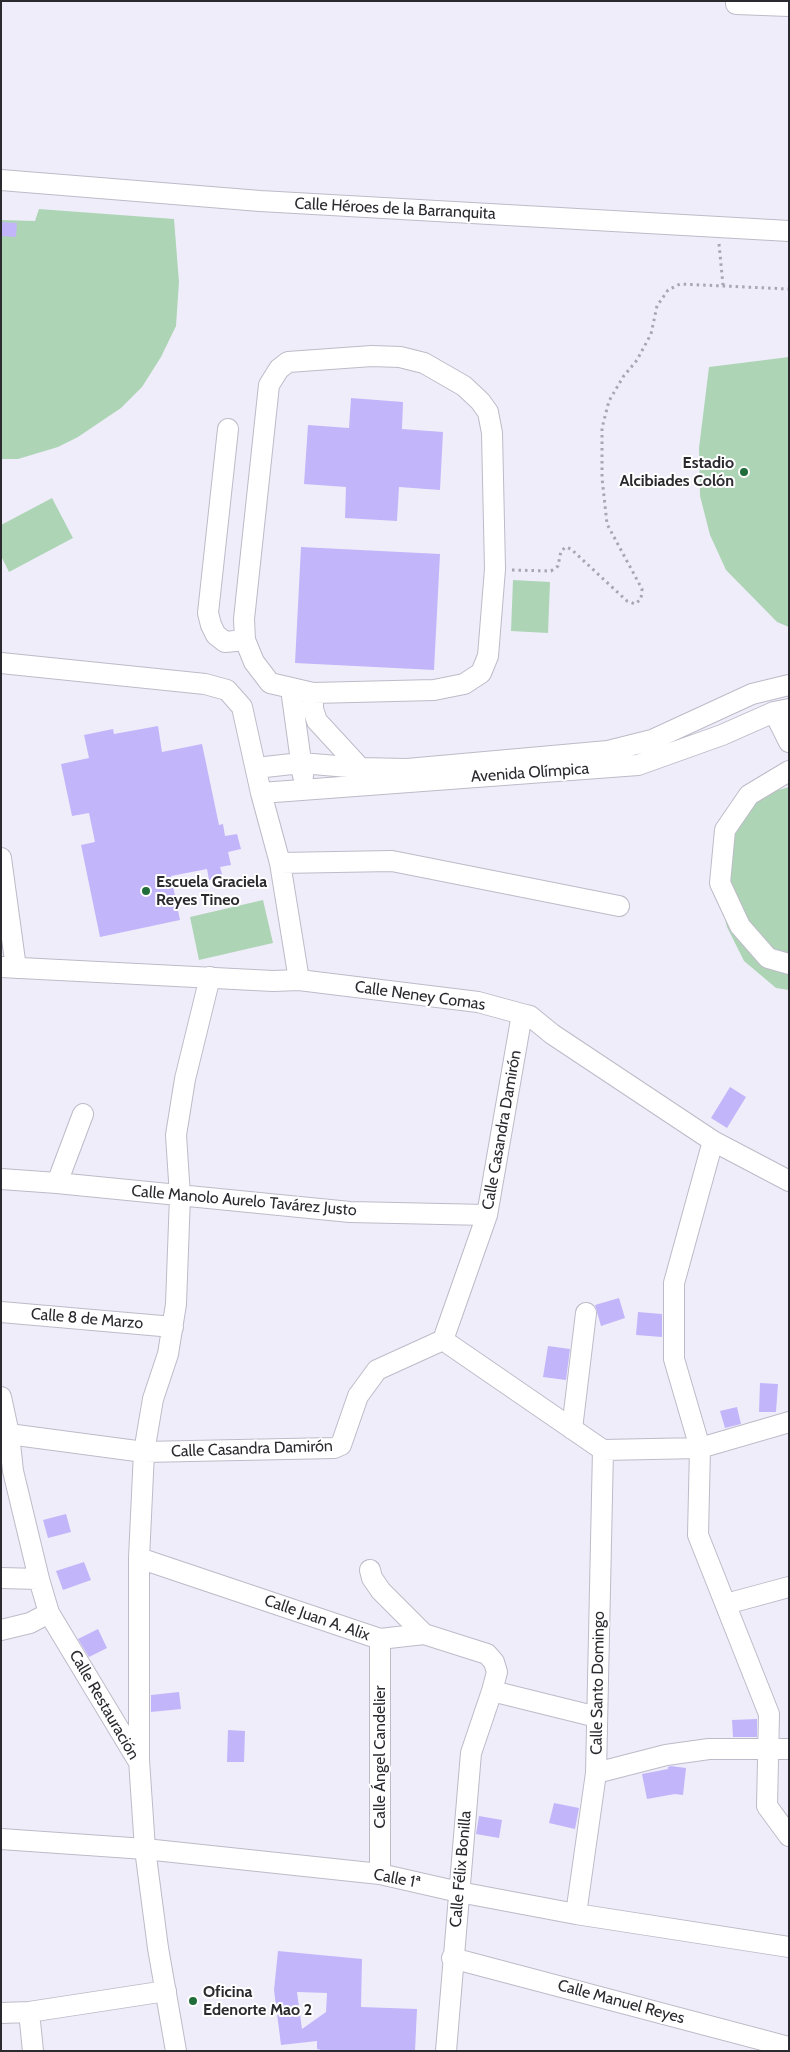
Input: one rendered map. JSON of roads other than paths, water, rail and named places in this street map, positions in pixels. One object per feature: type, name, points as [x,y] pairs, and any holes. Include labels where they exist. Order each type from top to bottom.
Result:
[{"type":"street","points":[[736,1],[736,4],[789,6]]},
{"type":"street","name":"Calle Héroes de la Barranquita","points":[[1,180],[260,201],[789,231]]},
{"type":"street","points":[[372,356],[400,357],[424,363],[464,386],[480,400],[488,412],[492,433],[495,569],[488,656],[481,673],[464,684],[434,690],[313,693],[270,683],[254,662],[245,640],[244,619],[269,385],[279,369],[288,362],[372,356]]},
{"type":"street","points":[[228,429],[208,613],[216,636],[225,642],[245,640]]},
{"type":"street","points":[[1,664],[205,684],[228,690],[242,707],[280,863],[299,980]]},
{"type":"street","points":[[256,768],[301,762],[360,768],[407,769],[608,751],[652,740],[752,694],[789,685]]},
{"type":"street","points":[[291,689],[305,790]]},
{"type":"street","points":[[313,693],[313,709],[317,721],[375,785]]},
{"type":"street","points":[[781,711],[789,742]]},
{"type":"street","name":"Avenida Olímpica","points":[[262,793],[638,765],[722,735],[781,711]]},
{"type":"street","points":[[789,771],[749,795],[725,830],[720,883],[740,926],[768,958],[789,964]]},
{"type":"street","points":[[1,858],[9,967]]},
{"type":"street","points":[[280,863],[392,861],[619,906]]},
{"type":"street","name":"Calle Neney Comas","points":[[9,967],[273,982],[299,980],[478,1002],[530,1016],[552,1034],[713,1141],[789,1181]]},
{"type":"street","points":[[138,1760],[139,1558],[144,1452],[153,1398],[168,1354],[176,1304],[180,1196],[176,1136],[185,1079],[210,977]]},
{"type":"street","name":"Calle Casandra Damirón","points":[[5,1434],[144,1452],[334,1448],[341,1445],[345,1439],[358,1396],[378,1370],[443,1340],[487,1216],[522,1014]]},
{"type":"street","points":[[57,1183],[83,1114]]},
{"type":"street","points":[[713,1141],[674,1283],[674,1360],[700,1448],[698,1535],[769,1714],[767,1806],[789,1836]]},
{"type":"street","name":"Calle Manolo Aurelo Tavárez Justo","points":[[1,1180],[57,1183],[350,1212],[487,1216]]},
{"type":"street","name":"Calle 8 de Marzo","points":[[1,1312],[172,1327]]},
{"type":"street","points":[[572,1429],[586,1313]]},
{"type":"street","points":[[443,1340],[602,1450],[700,1448],[789,1422]]},
{"type":"street","name":"Calle Restauración","points":[[1,1397],[5,1434],[13,1471],[49,1613],[138,1760],[145,1849],[176,2051]]},
{"type":"street","name":"Calle Santo Domingo","points":[[576,1914],[596,1773],[602,1450]]},
{"type":"street","name":"Calle Juan A. Alix","points":[[139,1558],[380,1639],[424,1634],[487,1654],[491,1657],[496,1667],[492,1691]]},
{"type":"street","points":[[370,1570],[372,1578],[381,1592],[424,1634]]},
{"type":"street","points":[[1,1578],[39,1579]]},
{"type":"street","points":[[726,1604],[789,1587]]},
{"type":"street","points":[[1,1630],[30,1624],[49,1613]]},
{"type":"street","name":"Calle Ángel Candelier","points":[[380,1639],[380,1874]]},
{"type":"street","points":[[492,1691],[597,1717]]},
{"type":"street","name":"Calle Félix Bonilla","points":[[446,2051],[452,1958],[471,1753],[492,1691]]},
{"type":"street","points":[[596,1773],[666,1755],[700,1750],[789,1749]]},
{"type":"street","name":"Calle 1ª","points":[[1,1839],[145,1849],[380,1874],[459,1892],[576,1914],[789,1947]]},
{"type":"street","name":"Calle Manuel Reyes","points":[[452,1958],[789,2047]]},
{"type":"street","points":[[1,2013],[29,2012],[166,1992]]},
{"type":"street","points":[[29,2012],[33,2051]]},
{"type":"place","name":"Estadio Alcibiades Colón","points":[[744,472]]},
{"type":"place","name":"Escuela Graciela Reyes Tineo","points":[[146,891]]},
{"type":"place","name":"Oficina Edenorte Mao 2","points":[[193,2001]]}]
